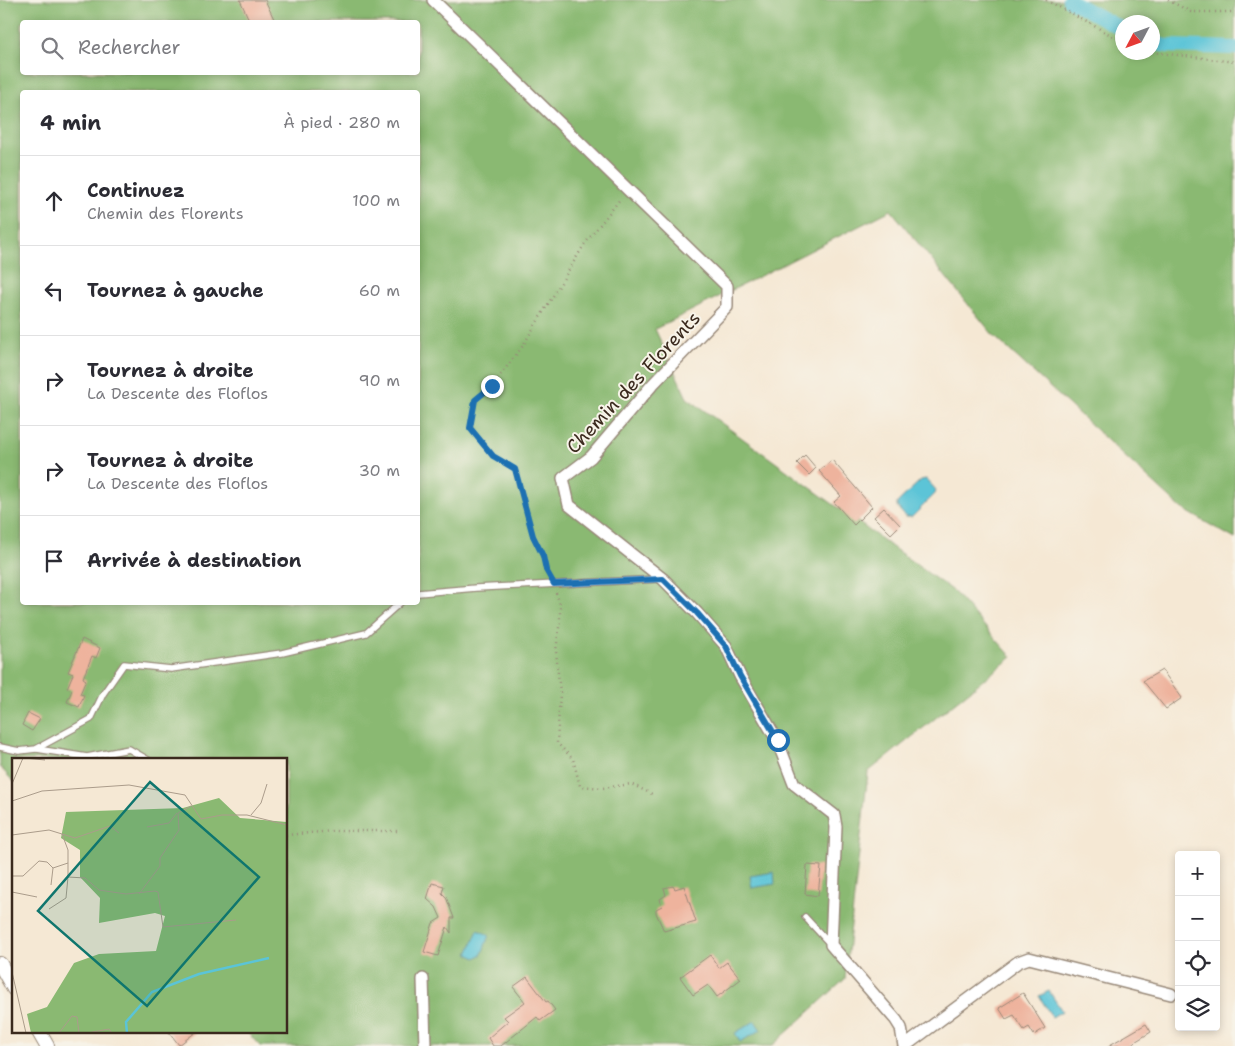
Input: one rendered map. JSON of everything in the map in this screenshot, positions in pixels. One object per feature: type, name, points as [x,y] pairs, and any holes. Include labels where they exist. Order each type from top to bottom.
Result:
[{"type":"street","name":"Chemin des Florents","points":[[433,0],[727,286],[727,307],[652,384],[591,457],[563,478],[569,505],[663,579],[726,646],[740,676],[778,740],[794,784],[834,815],[836,827],[831,945]]},
{"type":"street","points":[[831,945],[896,1020],[905,1046],[1018,962],[1029,958],[1171,994]]},
{"type":"street","points":[[0,964],[12,985]]},
{"type":"street","points":[[424,979],[424,1046]]},
{"type":"street","points":[[39,1034],[46,1046]]},
{"type":"lane","points":[[420,593],[663,579]]},
{"type":"lane","points":[[36,749],[91,719],[103,694],[124,664],[171,668],[282,652],[366,633],[398,605]]},
{"type":"lane","points":[[0,747],[19,751],[36,749],[87,757],[129,749],[145,758]]},
{"type":"lane","points":[[805,917],[831,945]]},
{"type":"path","points":[[1046,0],[1115,37]]},
{"type":"path","points":[[1168,0],[1191,12],[1235,12]]},
{"type":"path","points":[[1160,53],[1235,62]]},
{"type":"path","points":[[628,189],[584,245],[522,347],[492,386],[475,400],[470,428],[493,456],[515,469],[533,536],[543,556],[546,570],[554,584],[560,604],[556,650],[560,692],[557,743],[573,759],[580,786],[603,788],[631,784],[654,795]]},
{"type":"path","points":[[288,835],[332,830],[400,831]]},
{"type":"green space","points":[[0,0],[1235,0],[1235,539],[1181,508],[994,336],[891,210],[655,329],[687,398],[954,592],[1012,657],[868,772],[845,979],[772,1046],[260,1046],[249,1034],[288,1034],[288,758],[12,758],[12,780],[0,767]]},
{"type":"water","points":[[926,479],[936,490],[935,494],[912,517],[906,517],[897,507],[897,503],[921,480]]},
{"type":"water","points":[[774,872],[775,884],[752,888],[750,876]]},
{"type":"water","points":[[478,930],[489,935],[482,954],[476,958],[468,954]]},
{"type":"water","points":[[1049,991],[1062,1011],[1052,1017],[1039,996]]},
{"type":"water","points":[[755,1021],[761,1030],[740,1042],[735,1033]]},
{"type":"building","points":[[240,0],[265,0],[274,19],[249,20]]},
{"type":"building","points":[[805,455],[816,468],[809,475],[797,463]]},
{"type":"building","points":[[832,460],[872,507],[854,525],[834,502],[841,496],[819,471]]},
{"type":"building","points":[[884,508],[900,525],[891,534],[874,517]]},
{"type":"building","points":[[82,639],[100,648],[96,658],[92,656],[83,678],[86,680],[80,694],[84,695],[79,707],[67,702],[72,690],[67,688],[73,674],[68,672]]},
{"type":"building","points":[[1162,670],[1182,698],[1166,709],[1143,681]]},
{"type":"building","points":[[28,713],[40,719],[32,731],[22,725]]},
{"type":"building","points":[[807,865],[821,866],[818,896],[805,894]]},
{"type":"building","points":[[432,883],[444,886],[442,893],[446,897],[454,918],[451,918],[451,933],[447,927],[438,956],[424,952],[433,923],[441,918],[436,907],[427,899]]},
{"type":"building","points":[[673,886],[675,889],[684,886],[696,922],[664,931],[656,909],[662,906],[660,899],[666,895],[664,888]]},
{"type":"building","points":[[710,955],[719,968],[727,962],[741,979],[717,997],[708,985],[693,995],[680,977]]},
{"type":"building","points":[[527,977],[546,1002],[548,1001],[555,1010],[540,1021],[537,1017],[501,1046],[493,1046],[488,1038],[508,1021],[504,1017],[525,1002],[513,987]]},
{"type":"building","points":[[1023,993],[1045,1028],[1034,1035],[1029,1027],[1024,1030],[1014,1015],[1006,1019],[999,1008]]},
{"type":"building","points":[[1146,1024],[1151,1032],[1128,1046],[1108,1046]]},
{"type":"building","points":[[171,1034],[193,1034],[179,1045]]},
{"type":"waterway","points":[[1069,0],[1115,25]]},
{"type":"waterway","points":[[1160,45],[1235,48]]},
{"type":"route","points":[[492,386],[475,400],[470,428],[493,456],[515,469],[533,536],[543,556],[546,570],[554,584],[663,579],[726,646],[740,676],[778,740]]}]
